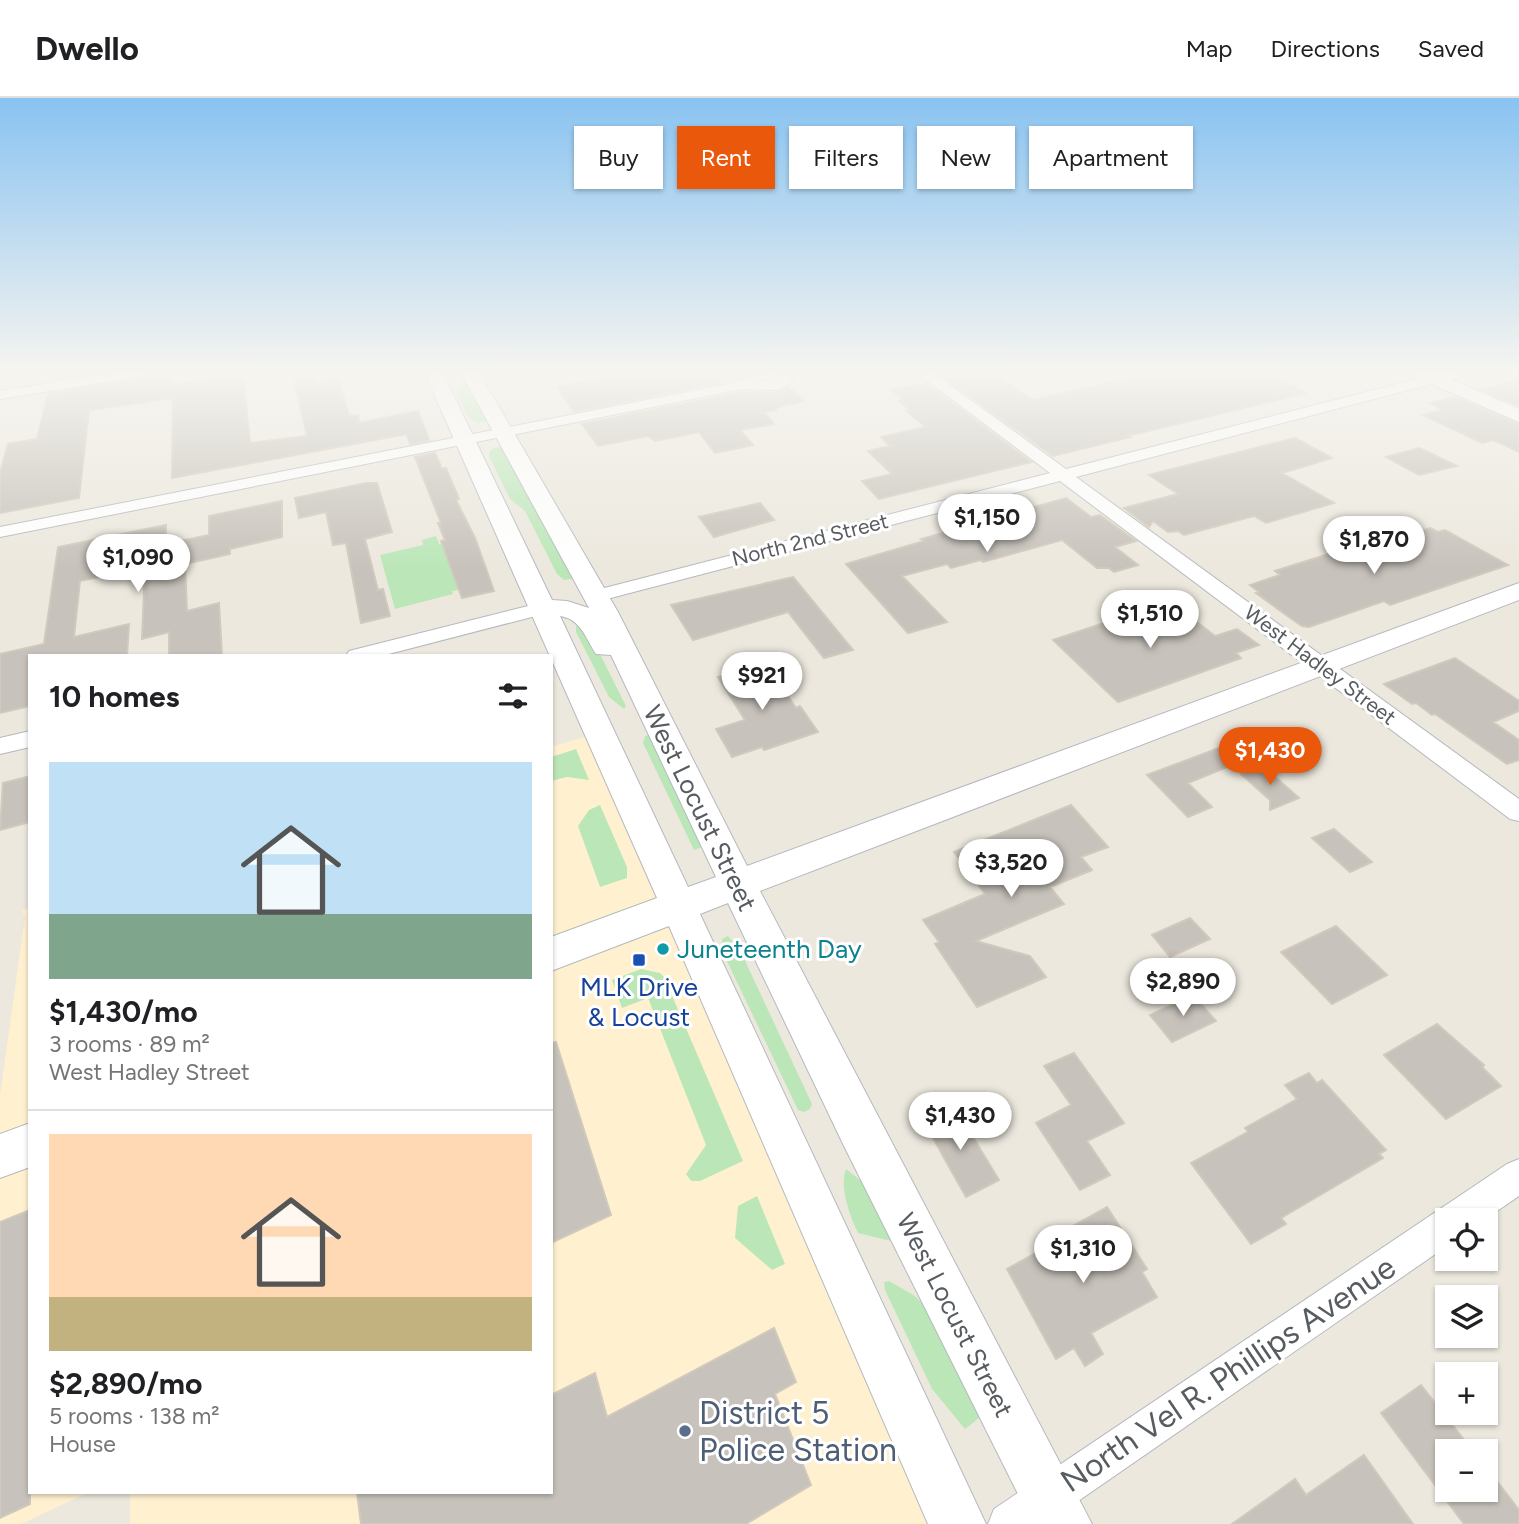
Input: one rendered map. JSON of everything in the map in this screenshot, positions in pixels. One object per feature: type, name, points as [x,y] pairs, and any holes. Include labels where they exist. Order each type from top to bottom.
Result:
[{"type":"main road","points":[[464,436],[466,440]]},
{"type":"main road","name":"West Locust Street","points":[[503,436],[596,596],[866,1142],[1056,1511]]},
{"type":"main road","name":"West Locust Street","points":[[466,440],[491,493],[521,513],[680,908],[957,1524]]},
{"type":"main road","points":[[596,596],[553,591],[559,607],[587,616],[595,624],[633,705],[654,716]]},
{"type":"main road","points":[[553,953],[680,908],[999,785],[1519,591]]},
{"type":"main road","points":[[0,1156],[28,1146]]},
{"type":"street","points":[[0,532],[489,436]]},
{"type":"street","name":"West Hadley Street","points":[[1010,436],[1519,812]]},
{"type":"street","name":"North 2nd Street","points":[[596,596],[1216,436]]},
{"type":"street","points":[[362,654],[553,591]]},
{"type":"street","points":[[0,746],[28,739]]},
{"type":"street","points":[[1472,1208],[1519,1176]]},
{"type":"street","name":"North Vel R. Phillips Avenue","points":[[1009,1524],[1056,1511],[1435,1234]]},
{"type":"shaded area","points":[[602,732],[958,1524],[130,1524],[130,1494],[553,1494],[553,746]]},
{"type":"shaded area","points":[[28,908],[28,1494],[85,1494],[21,1524],[0,1524],[0,1096],[25,917],[22,910]]},
{"type":"green space","points":[[500,447],[508,454],[572,572],[572,579],[564,580],[557,574],[525,511],[510,499],[489,456],[491,449]]},
{"type":"green space","points":[[436,536],[439,544],[442,544],[459,590],[452,591],[453,594],[395,609],[380,555],[423,545],[422,540]]},
{"type":"green space","points":[[584,622],[626,706],[624,709],[609,697],[576,632],[576,625]]},
{"type":"green space","points":[[649,735],[702,847],[694,850],[643,743],[645,736]]},
{"type":"green space","points":[[576,749],[589,780],[567,777],[553,780],[553,756]]},
{"type":"green space","points":[[600,805],[627,867],[627,878],[600,887],[578,826],[589,810]]},
{"type":"green space","points":[[728,936],[740,950],[812,1104],[810,1109],[804,1112],[798,1110],[725,957],[722,939]]},
{"type":"green space","points":[[641,969],[660,973],[664,977],[743,1161],[700,1181],[691,1181],[686,1174],[706,1145],[648,998],[622,1008],[612,980]]},
{"type":"green space","points":[[846,1169],[870,1188],[899,1243],[858,1233],[845,1193]]},
{"type":"green space","points":[[757,1196],[785,1264],[772,1270],[735,1238],[738,1206]]},
{"type":"green space","points":[[889,1281],[915,1296],[936,1318],[975,1390],[979,1418],[965,1429],[932,1389],[885,1290],[884,1282]]},
{"type":"building","points":[[38,436],[86,436],[79,498],[0,513],[0,473],[8,444],[37,439]]},
{"type":"building","points":[[173,436],[249,436],[250,443],[307,436],[399,436],[172,478]]},
{"type":"building","points":[[407,436],[427,436],[429,440],[410,444]]},
{"type":"building","points":[[590,436],[682,436],[655,441],[648,436],[598,446]]},
{"type":"building","points":[[702,436],[745,436],[753,445],[715,453]]},
{"type":"building","points":[[996,436],[1031,462],[879,499],[862,481],[892,474],[868,451],[890,446],[881,437]]},
{"type":"building","points":[[1025,436],[1130,437],[1053,456]]},
{"type":"building","points":[[1466,436],[1519,436],[1519,452],[1493,440],[1482,443]]},
{"type":"building","points":[[1295,438],[1332,458],[1282,473],[1334,503],[1266,523],[1254,516],[1184,535],[1178,531],[1168,532],[1153,521],[1149,527],[1124,508],[1178,494],[1149,475]]},
{"type":"building","points":[[1419,448],[1457,466],[1419,475],[1386,457]]},
{"type":"building","points":[[435,453],[442,469],[446,468],[459,499],[456,500],[475,538],[494,591],[462,598],[441,541],[445,540],[438,523],[441,523],[415,457]]},
{"type":"building","points":[[377,483],[392,532],[365,539],[378,590],[383,589],[390,616],[361,623],[346,543],[333,545],[326,512],[299,518],[295,498]]},
{"type":"building","points":[[1066,498],[1091,517],[1100,515],[1136,541],[1115,547],[1138,565],[1114,572],[1109,568],[1097,568],[1062,540],[983,562],[981,560],[951,568],[947,564],[902,576],[947,622],[908,633],[846,564],[924,541],[921,539]]},
{"type":"building","points":[[282,501],[282,537],[230,549],[230,554],[185,564],[187,611],[219,603],[222,654],[169,654],[169,632],[142,639],[145,567],[80,581],[74,637],[129,624],[127,654],[28,654],[28,706],[0,713],[0,654],[44,644],[58,547],[166,525],[166,544],[209,535],[209,516]]},
{"type":"building","points":[[760,503],[774,520],[714,537],[699,517]]},
{"type":"building","points":[[1430,528],[1438,532],[1445,530],[1508,565],[1390,605],[1384,601],[1309,627],[1302,626],[1286,615],[1256,593],[1259,592],[1250,585],[1280,575],[1275,571],[1338,551],[1350,549],[1356,552]]},
{"type":"building","points":[[793,577],[853,650],[824,658],[788,612],[693,640],[671,605]]},
{"type":"building","points":[[1170,601],[1215,636],[1237,629],[1259,645],[1236,653],[1241,658],[1118,702],[1053,640]]},
{"type":"building","points":[[1455,658],[1519,701],[1519,711],[1493,722],[1519,740],[1519,760],[1507,764],[1435,714],[1432,715],[1416,703],[1412,704],[1384,684]]},
{"type":"building","points":[[766,663],[796,708],[800,706],[818,732],[764,750],[762,747],[732,757],[716,729],[745,720],[718,677]]},
{"type":"building","points":[[1235,742],[1252,757],[1188,783],[1212,807],[1188,817],[1147,775]]},
{"type":"building","points":[[1263,766],[1299,798],[1270,810],[1270,800],[1241,774]]},
{"type":"building","points":[[28,777],[28,823],[0,830],[3,783]]},
{"type":"building","points":[[1071,805],[1108,847],[1081,857],[1092,870],[1050,887],[1064,904],[976,941],[1030,956],[1046,977],[977,1007],[935,944],[939,942],[923,920],[985,894],[954,852]]},
{"type":"building","points":[[1334,829],[1372,862],[1350,872],[1312,838]]},
{"type":"building","points":[[1190,918],[1210,939],[1170,957],[1152,935]]},
{"type":"building","points":[[1336,926],[1387,975],[1332,1004],[1281,952]]},
{"type":"building","points":[[1193,995],[1216,1021],[1172,1042],[1150,1015]]},
{"type":"building","points":[[1437,1024],[1484,1065],[1482,1067],[1501,1086],[1446,1119],[1384,1055]]},
{"type":"building","points":[[556,1042],[611,1215],[553,1242],[553,1043]]},
{"type":"building","points":[[1074,1053],[1124,1123],[1087,1141],[1110,1175],[1080,1190],[1036,1123],[1071,1105],[1044,1066]]},
{"type":"building","points":[[1309,1073],[1317,1083],[1322,1080],[1386,1150],[1379,1154],[1383,1158],[1281,1218],[1286,1224],[1251,1244],[1191,1163],[1248,1132],[1245,1128],[1297,1099],[1285,1085]]},
{"type":"building","points":[[939,1107],[946,1120],[959,1114],[999,1180],[966,1197],[920,1115]]},
{"type":"building","points":[[1107,1207],[1147,1269],[1142,1272],[1157,1297],[1091,1333],[1103,1354],[1085,1366],[1074,1348],[1056,1359],[1007,1269],[1072,1233],[1069,1228]]},
{"type":"building","points":[[28,1211],[30,1504],[0,1518],[0,1222]]},
{"type":"building","name":"District 5 Police Station","points":[[774,1328],[796,1382],[775,1394],[811,1485],[746,1524],[361,1524],[357,1494],[553,1494],[553,1394],[595,1373],[607,1417]]},
{"type":"building","points":[[1421,1385],[1435,1403],[1435,1425],[1453,1425],[1464,1439],[1435,1439],[1435,1485],[1381,1413]]},
{"type":"building","points":[[1364,1455],[1413,1524],[1232,1524],[1295,1479],[1306,1495]]},
{"type":"building","points":[[1498,1483],[1519,1510],[1519,1524],[1464,1524],[1448,1502],[1498,1502]]},
{"type":"place","name":"Juneteenth Day","points":[[663,949]]},
{"type":"place","name":"MLK Drive & Locust","points":[[639,960]]},
{"type":"place","name":"District 5 Police Station","points":[[685,1431]]}]
